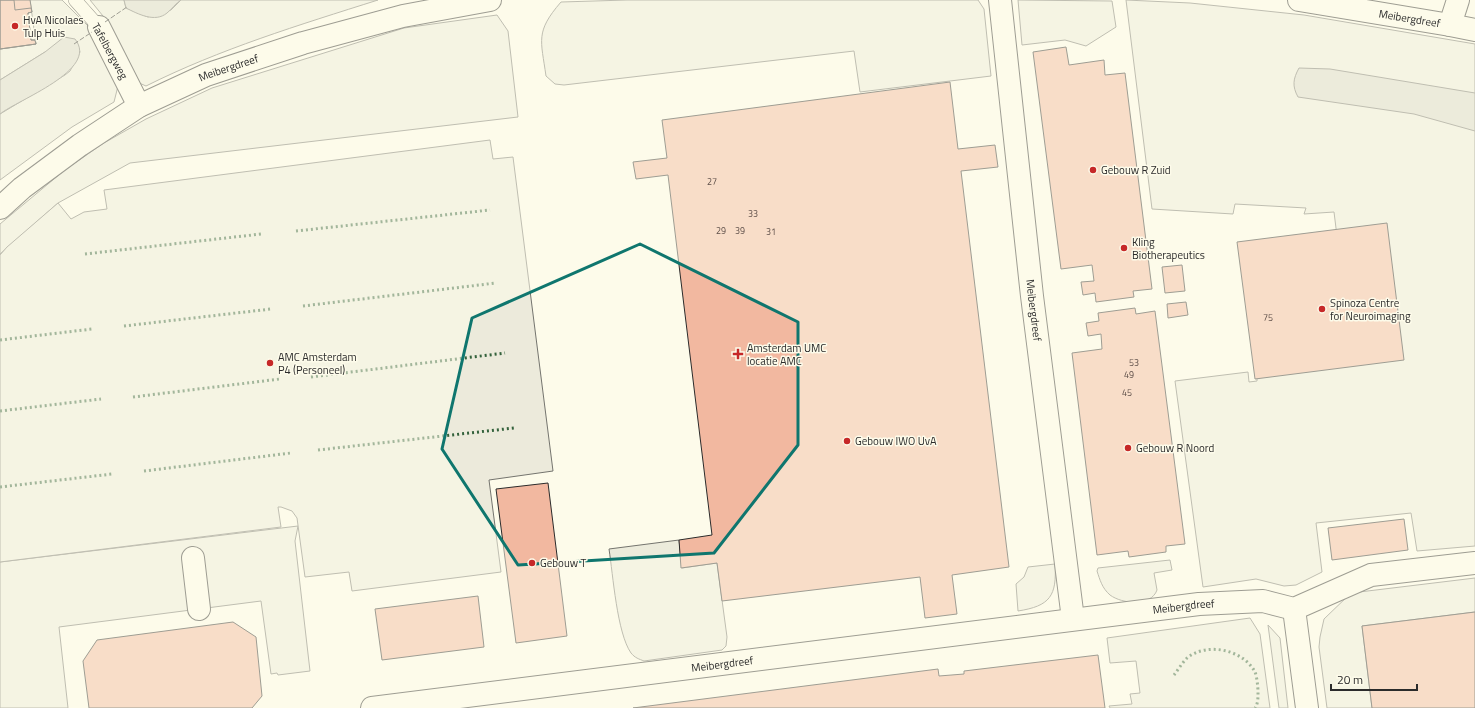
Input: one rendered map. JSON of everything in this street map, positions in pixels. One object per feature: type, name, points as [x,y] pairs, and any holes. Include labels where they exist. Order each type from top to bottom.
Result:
[{"type":"street","name":"Meibergdreef","points":[[0,208],[22,188],[80,145],[139,106],[206,75],[303,43],[403,16],[490,0]]},
{"type":"street","name":"Meibergdreef","points":[[1000,0],[1032,296],[1073,619]]},
{"type":"street","name":"Meibergdreef","points":[[1299,0],[1475,30]]},
{"type":"street","name":"Meibergdreef","points":[[1450,25],[1458,0]]},
{"type":"street","name":"Tafelbergweg","points":[[99,27],[139,106]]},
{"type":"street","points":[[193,558],[199,609]]},
{"type":"street","points":[[1307,708],[1294,609],[1371,575],[1475,563]]},
{"type":"street","name":"Meibergdreef","points":[[372,708],[1073,619],[1207,604],[1263,601],[1294,609]]},
{"type":"lane","name":"Tafelbergweg","points":[[75,0],[99,27]]},
{"type":"highlighted area","points":[[640,244],[798,322],[798,445],[714,553],[518,565],[442,449],[472,318]]},
{"type":"shaded area","points":[[30,0],[62,0],[90,28],[119,82],[114,102],[72,127],[0,180],[0,114],[65,75],[70,71],[80,52],[77,42],[45,52],[0,80],[0,49],[36,44]]},
{"type":"shaded area","points":[[90,0],[124,0],[126,8],[148,17],[171,10],[181,0],[378,0],[260,38],[202,60],[146,86],[137,82],[103,16]]},
{"type":"shaded area","points":[[124,0],[181,0],[162,16],[152,17],[141,15],[126,8]]},
{"type":"shaded area","points":[[627,0],[978,0],[984,9],[991,76],[860,92],[854,51],[564,85],[555,84],[546,76],[542,37],[547,21],[561,2]]},
{"type":"shaded area","points":[[1018,0],[1112,1],[1116,27],[1086,46],[1065,40],[1022,45]]},
{"type":"shaded area","points":[[1126,0],[1190,3],[1304,15],[1475,44],[1475,546],[1417,551],[1411,513],[1316,523],[1322,572],[1296,585],[1284,586],[1256,579],[1203,587],[1175,381],[1248,372],[1249,382],[1257,381],[1257,377],[1353,365],[1334,212],[1304,214],[1306,208],[1235,204],[1233,214],[1152,209]]},
{"type":"shaded area","points":[[497,15],[508,31],[518,117],[130,163],[58,203],[0,254],[0,224],[66,169],[104,143],[146,119],[212,88],[404,28]]},
{"type":"shaded area","points":[[64,37],[75,39],[80,51],[76,62],[67,73],[53,83],[0,114],[0,80],[45,52]]},
{"type":"shaded area","points":[[1299,68],[1330,69],[1475,93],[1475,131],[1414,114],[1298,97],[1294,82]]},
{"type":"shaded area","name":"AMC Amsterdam P4 (Personeel)","points":[[490,140],[493,159],[513,157],[553,471],[489,480],[501,572],[352,591],[349,572],[305,577],[297,518],[292,511],[281,507],[278,507],[281,527],[0,562],[0,255],[7,247],[58,203],[71,219],[84,212],[107,209],[104,190]]},
{"type":"shaded area","points":[[298,526],[295,541],[310,671],[278,675],[277,673],[271,674],[261,601],[59,627],[68,708],[0,708],[0,562]]},
{"type":"shaded area","points":[[679,540],[682,568],[717,563],[727,637],[726,646],[722,650],[644,661],[631,653],[622,632],[616,603],[609,549]]},
{"type":"shaded area","points":[[1170,560],[1172,570],[1154,573],[1157,590],[1149,599],[1143,601],[1129,602],[1110,595],[1103,587],[1097,571],[1098,568]]},
{"type":"shaded area","points":[[1055,564],[1055,584],[1053,592],[1049,598],[1038,606],[1018,611],[1016,584],[1024,577],[1028,567]]},
{"type":"shaded area","points":[[1475,578],[1475,612],[1362,626],[1372,708],[1327,708],[1319,647],[1320,637],[1324,619],[1351,593]]},
{"type":"shaded area","points":[[1250,618],[1260,634],[1270,708],[1110,708],[1109,706],[1132,704],[1130,694],[1140,693],[1136,661],[1110,663],[1107,638]]},
{"type":"shaded area","points":[[1268,625],[1280,638],[1288,708],[1279,708]]},
{"type":"building","name":"HvA Nicolaes Tulp Huis","points":[[0,0],[30,0],[32,12],[28,13],[31,40],[35,40],[36,44],[0,49]]},
{"type":"building","name":"HvA Nicolaes Tulp Huis","points":[[0,0],[14,0],[15,10],[31,8],[32,12],[28,13],[31,40],[35,40],[36,44],[0,49]]},
{"type":"building","name":"Gebouw R Zuid","points":[[1066,47],[1069,65],[1104,60],[1105,75],[1125,73],[1152,289],[1133,291],[1134,297],[1096,302],[1095,293],[1083,295],[1081,282],[1094,281],[1092,265],[1061,269],[1033,52]]},
{"type":"building","name":"Gebouw IWO UvA","points":[[950,82],[958,149],[995,145],[998,167],[961,171],[1009,567],[952,575],[957,614],[925,618],[920,577],[722,601],[717,563],[681,568],[679,540],[712,535],[668,175],[636,179],[633,162],[667,158],[662,120]]},
{"type":"building","name":"Spinoza Centre for Neuroimaging","points":[[1387,223],[1404,360],[1255,379],[1237,242]]},
{"type":"building","points":[[1182,265],[1185,291],[1165,293],[1162,267]]},
{"type":"building","points":[[1186,302],[1188,315],[1168,318],[1167,304]]},
{"type":"building","name":"Gebouw R Noord","points":[[1135,308],[1136,314],[1155,311],[1185,544],[1166,546],[1166,552],[1129,557],[1128,551],[1097,555],[1072,353],[1102,349],[1101,334],[1088,336],[1086,323],[1099,321],[1098,313]]},
{"type":"building","name":"Gebouw T","points":[[548,483],[567,636],[516,643],[496,489]]},
{"type":"building","points":[[1404,519],[1408,550],[1332,560],[1328,528]]},
{"type":"building","points":[[478,596],[484,647],[382,660],[375,609]]},
{"type":"building","points":[[1475,612],[1475,708],[1372,708],[1362,626]]},
{"type":"building","points":[[233,622],[256,637],[262,696],[252,708],[89,708],[83,661],[97,640]]},
{"type":"building","points":[[1098,655],[1105,708],[633,708],[938,669],[939,676],[964,674],[964,671]]},
{"type":"hedge","points":[[296,231],[490,210]]},
{"type":"hedge","points":[[85,254],[261,234]]},
{"type":"hedge","points":[[303,306],[496,283]]},
{"type":"hedge","points":[[124,326],[271,309]]},
{"type":"hedge","points":[[0,340],[92,329]]},
{"type":"hedge","points":[[311,377],[505,353]]},
{"type":"hedge","points":[[133,397],[280,379]]},
{"type":"hedge","points":[[0,411],[101,399]]},
{"type":"hedge","points":[[318,450],[514,428]]},
{"type":"hedge","points":[[144,471],[291,453]]},
{"type":"hedge","points":[[0,487],[112,474]]},
{"type":"hedge","points":[[1174,675],[1183,662],[1195,653],[1214,649],[1233,653],[1249,664],[1255,672],[1258,693],[1255,708]]},
{"type":"fence","points":[[105,22],[127,7]]},
{"type":"fence","points":[[74,44],[92,32]]},
{"type":"place","name":"HvA Nicolaes Tulp Huis","points":[[15,26]]},
{"type":"place","name":"Gebouw R Zuid","points":[[1093,170]]},
{"type":"place","name":"Kling Biotherapeutics","points":[[1124,248]]},
{"type":"place","name":"Spinoza Centre for Neuroimaging","points":[[1322,309]]},
{"type":"place","name":"Amsterdam UMC locatie AMC","points":[[738,354]]},
{"type":"place","name":"AMC Amsterdam P4 (Personeel)","points":[[270,363]]},
{"type":"place","name":"Gebouw IWO UvA","points":[[847,441]]},
{"type":"place","name":"Gebouw R Noord","points":[[1128,448]]},
{"type":"place","name":"Gebouw T","points":[[532,563]]}]
